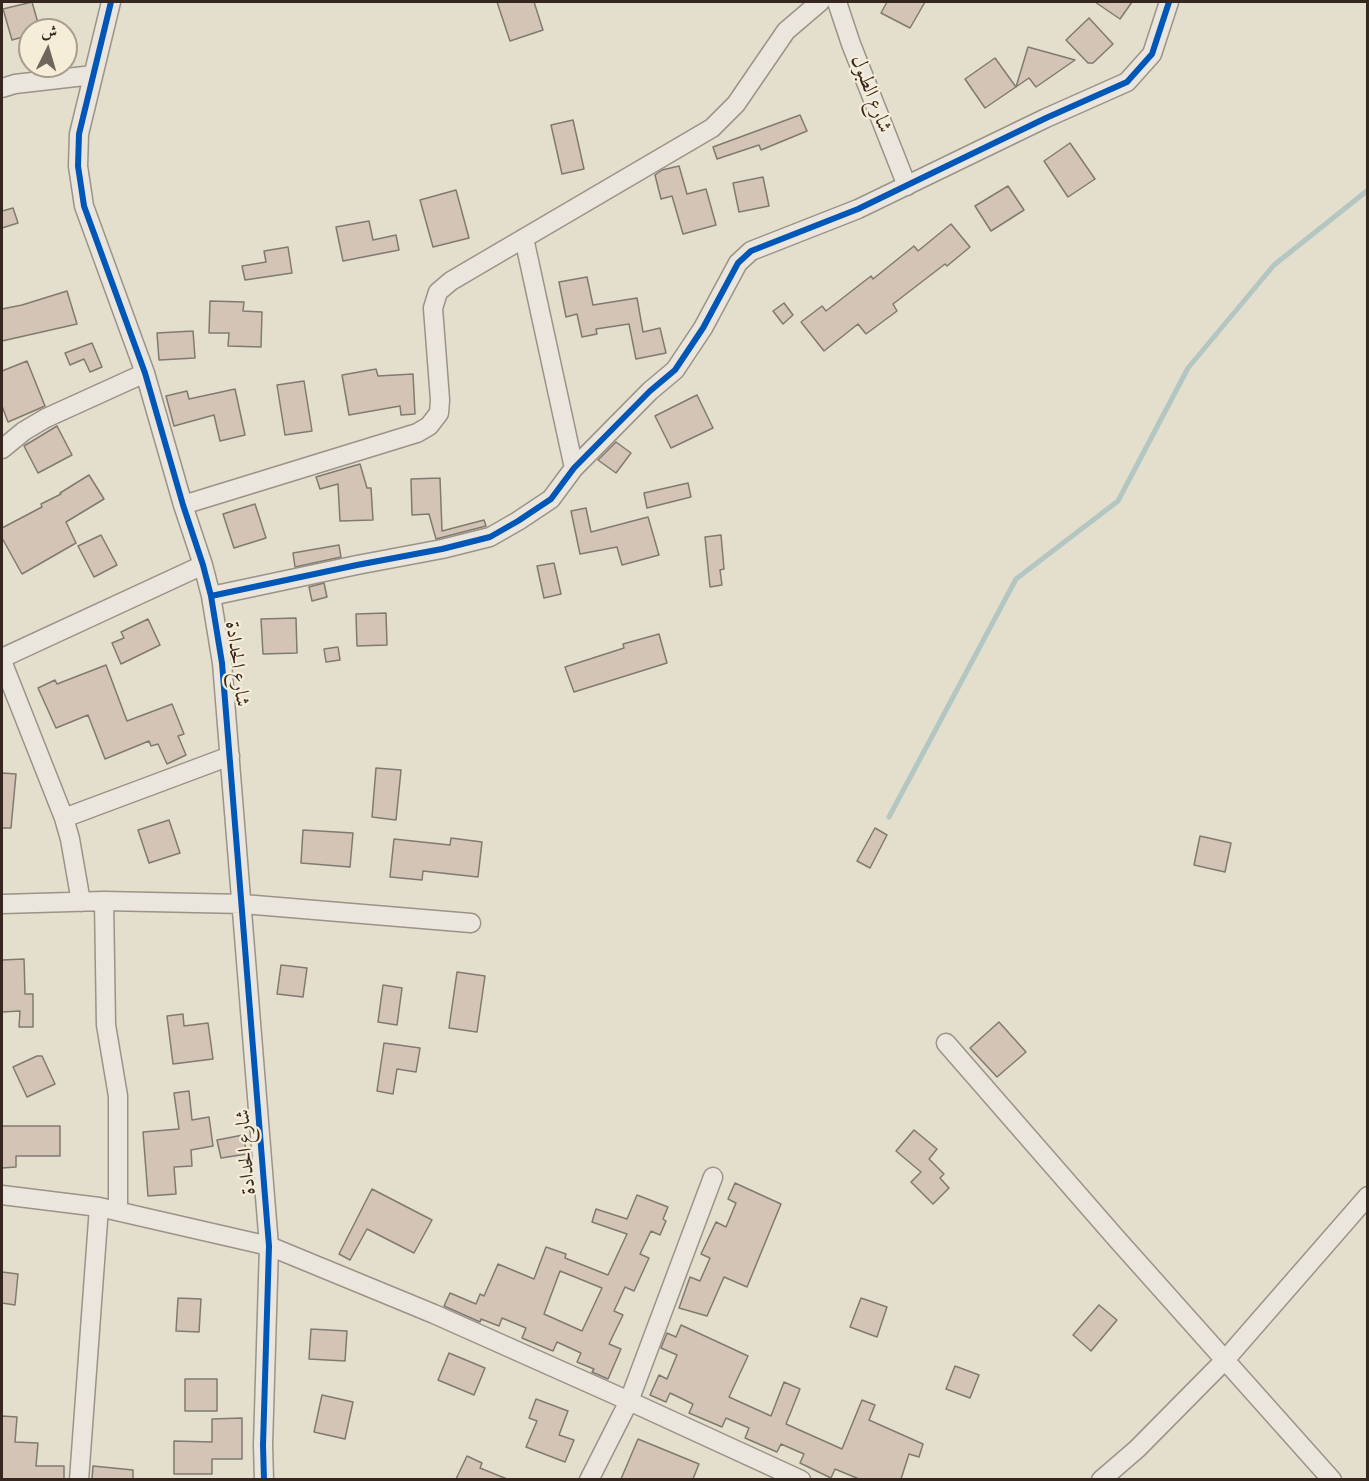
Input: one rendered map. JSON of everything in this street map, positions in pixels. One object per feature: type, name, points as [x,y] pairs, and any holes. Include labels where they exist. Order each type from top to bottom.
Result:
[{"type":"street","name":"شارع الحدادة","points":[[111,2],[79,134],[78,166],[84,206],[145,373],[203,565],[211,596],[222,663],[269,1246],[264,1479]]},
{"type":"street","points":[[183,505],[417,433],[429,426],[439,413],[440,400],[433,308],[438,292],[451,281],[712,128],[736,104],[786,31],[820,2]]},
{"type":"street","name":"شارع الطبول","points":[[837,2],[851,44],[907,186]]},
{"type":"street","points":[[211,596],[442,549],[490,537],[550,500],[574,468],[650,391],[675,370],[703,328],[738,263],[751,251],[821,226],[1046,118],[1127,82],[1152,54],[1169,2]]},
{"type":"street","points":[[2,88],[15,84],[93,75]]},
{"type":"street","points":[[525,238],[574,468]]},
{"type":"street","points":[[2,449],[24,431],[46,418],[145,373]]},
{"type":"street","points":[[81,902],[64,818],[2,659],[203,565]]},
{"type":"street","points":[[64,818],[230,756]]},
{"type":"street","points":[[104,901],[106,1025],[119,1115],[118,1211]]},
{"type":"street","points":[[2,904],[104,901],[243,904],[471,922]]},
{"type":"street","points":[[946,1042],[1332,1479]]},
{"type":"street","points":[[589,1479],[629,1401],[713,1177]]},
{"type":"street","points":[[2,1195],[99,1207],[269,1246],[434,1314],[801,1479]]},
{"type":"street","points":[[1101,1479],[1137,1449],[1225,1360],[1368,1196]]},
{"type":"street","points":[[79,1479],[99,1207]]},
{"type":"building","points":[[32,2],[37,18],[18,18],[18,38],[12,40],[3,9]]},
{"type":"building","points":[[497,2],[534,2],[543,30],[510,41]]},
{"type":"building","points":[[887,2],[925,2],[910,28],[881,13]]},
{"type":"building","points":[[1095,2],[1132,2],[1120,19]]},
{"type":"building","points":[[1089,18],[1113,44],[1093,63],[1088,63],[1066,40]]},
{"type":"building","points":[[1028,47],[1075,60],[1036,87],[1029,78],[1016,87]]},
{"type":"building","points":[[995,58],[1016,87],[985,108],[965,79]]},
{"type":"building","points":[[800,115],[807,131],[761,150],[759,145],[717,159],[713,147]]},
{"type":"building","points":[[573,120],[584,169],[562,174],[551,125]]},
{"type":"building","points":[[1070,143],[1095,179],[1068,197],[1044,161]]},
{"type":"building","points":[[679,166],[687,194],[706,189],[716,225],[683,234],[672,196],[661,199],[655,175],[662,170]]},
{"type":"building","points":[[763,177],[769,206],[739,212],[733,183]]},
{"type":"building","points":[[1008,186],[1024,210],[991,231],[975,206]]},
{"type":"building","points":[[456,190],[469,238],[433,247],[420,200]]},
{"type":"building","points":[[13,208],[18,223],[2,228],[2,211]]},
{"type":"building","points":[[369,221],[373,240],[396,235],[399,250],[343,261],[336,227]]},
{"type":"building","points":[[951,224],[970,247],[893,304],[897,311],[866,334],[858,324],[824,351],[801,322],[822,306],[826,311],[871,276],[873,279],[914,246],[918,251]]},
{"type":"building","points":[[288,247],[292,273],[245,280],[242,266],[266,262],[264,251]]},
{"type":"building","points":[[587,277],[593,305],[637,298],[643,332],[660,328],[666,353],[636,359],[629,324],[596,329],[597,334],[582,337],[577,314],[566,317],[559,282]]},
{"type":"building","points":[[67,291],[77,324],[2,341],[2,309]]},
{"type":"building","points":[[210,301],[244,302],[243,311],[262,312],[261,347],[228,346],[229,333],[209,333]]},
{"type":"building","points":[[784,303],[793,315],[783,324],[773,311]]},
{"type":"building","points":[[193,331],[195,358],[159,360],[157,333]]},
{"type":"building","points":[[92,343],[102,367],[90,372],[84,359],[70,365],[65,353]]},
{"type":"building","points":[[27,361],[45,406],[8,422],[2,406],[2,371]]},
{"type":"building","points":[[376,369],[378,376],[413,374],[415,414],[401,415],[400,406],[349,415],[342,375]]},
{"type":"building","points":[[304,381],[312,431],[285,435],[277,385]]},
{"type":"building","points":[[235,389],[245,435],[220,441],[214,415],[174,426],[166,396],[187,391],[189,399]]},
{"type":"building","points":[[697,395],[713,428],[671,448],[655,416]]},
{"type":"building","points":[[57,426],[72,455],[38,473],[24,446]]},
{"type":"building","points":[[616,442],[631,453],[616,473],[598,460]]},
{"type":"building","points":[[360,464],[367,488],[371,488],[373,520],[340,521],[338,484],[320,489],[316,477]]},
{"type":"building","points":[[89,475],[104,499],[66,522],[76,543],[22,574],[2,538],[2,528],[42,507],[41,504]]},
{"type":"building","points":[[440,478],[442,531],[484,520],[486,526],[436,539],[429,514],[412,515],[411,479]]},
{"type":"building","points":[[688,483],[691,497],[647,508],[644,493]]},
{"type":"building","points":[[255,504],[266,538],[234,548],[223,514]]},
{"type":"building","points":[[586,508],[591,532],[648,517],[659,555],[622,565],[617,547],[580,554],[571,511]]},
{"type":"building","points":[[101,535],[117,565],[94,577],[78,546]]},
{"type":"building","points":[[721,535],[724,569],[720,570],[722,585],[710,587],[705,537]]},
{"type":"building","points":[[339,545],[341,557],[295,567],[293,553]]},
{"type":"building","points":[[554,563],[561,594],[544,598],[537,566]]},
{"type":"building","points":[[324,583],[327,597],[312,601],[309,587]]},
{"type":"building","points":[[386,613],[387,645],[357,646],[356,614]]},
{"type":"building","points":[[296,618],[297,653],[263,654],[261,619]]},
{"type":"building","points":[[148,619],[160,645],[121,664],[112,643],[124,638],[121,632]]},
{"type":"building","points":[[659,634],[667,663],[574,692],[565,667],[624,648],[623,644]]},
{"type":"building","points":[[338,647],[340,660],[326,662],[324,649]]},
{"type":"building","points":[[106,665],[127,721],[172,704],[184,734],[178,736],[186,755],[167,764],[158,744],[151,746],[149,741],[105,759],[88,715],[56,728],[38,688],[55,680],[57,684]]},
{"type":"building","points":[[376,768],[401,770],[396,820],[372,817]]},
{"type":"building","points":[[2,773],[16,774],[11,828],[2,828]]},
{"type":"building","points":[[169,820],[180,853],[149,863],[138,830]]},
{"type":"building","points":[[875,828],[887,835],[870,868],[857,861]]},
{"type":"building","points":[[303,830],[353,833],[350,867],[301,863]]},
{"type":"building","points":[[1200,836],[1231,843],[1225,872],[1194,865]]},
{"type":"building","points":[[451,838],[482,842],[478,877],[423,871],[422,880],[390,877],[394,839],[450,845]]},
{"type":"building","points":[[24,959],[25,994],[33,994],[33,1027],[19,1027],[20,1011],[2,1012],[2,960]]},
{"type":"building","points":[[281,965],[307,968],[303,997],[277,994]]},
{"type":"building","points":[[457,972],[485,976],[477,1032],[449,1028]]},
{"type":"building","points":[[383,985],[402,988],[397,1025],[378,1022]]},
{"type":"building","points":[[183,1014],[184,1026],[208,1023],[213,1059],[173,1064],[167,1016]]},
{"type":"building","points":[[999,1022],[1026,1052],[997,1077],[970,1048]]},
{"type":"building","points":[[384,1043],[420,1048],[416,1072],[397,1069],[393,1094],[377,1091]]},
{"type":"building","points":[[42,1056],[55,1084],[27,1097],[13,1067]]},
{"type":"building","points":[[189,1091],[192,1120],[209,1117],[213,1146],[191,1150],[192,1166],[174,1167],[176,1194],[148,1196],[143,1132],[179,1129],[174,1093]]},
{"type":"building","points":[[2,1126],[60,1126],[60,1156],[16,1156],[16,1167],[2,1168]]},
{"type":"building","points":[[914,1130],[937,1149],[929,1159],[944,1174],[940,1178],[949,1188],[933,1204],[911,1182],[921,1172],[896,1151]]},
{"type":"building","points":[[243,1135],[247,1154],[221,1158],[217,1140]]},
{"type":"building","points":[[735,1183],[781,1204],[747,1287],[724,1277],[707,1316],[679,1308],[690,1277],[700,1281],[710,1258],[701,1254],[716,1222],[726,1227],[736,1203],[728,1199]]},
{"type":"building","points":[[372,1189],[432,1220],[414,1253],[367,1229],[350,1260],[339,1254]]},
{"type":"building","points":[[637,1195],[668,1207],[663,1219],[666,1221],[660,1235],[651,1231],[640,1254],[649,1258],[634,1291],[625,1287],[614,1311],[623,1315],[609,1344],[621,1349],[608,1379],[592,1372],[594,1369],[577,1362],[581,1353],[557,1342],[553,1351],[522,1338],[526,1328],[502,1318],[499,1326],[481,1319],[480,1322],[444,1306],[450,1293],[476,1304],[480,1294],[484,1296],[498,1264],[534,1279],[546,1247],[566,1254],[565,1258],[608,1275],[627,1234],[592,1222],[596,1209],[627,1219]],"holes":[[[560,1271],[602,1288],[582,1331],[544,1314]]]},
{"type":"building","points":[[2,1272],[18,1274],[15,1305],[2,1303]]},
{"type":"building","points":[[178,1298],[201,1299],[199,1332],[176,1331]]},
{"type":"building","points":[[861,1298],[887,1307],[877,1337],[850,1327]]},
{"type":"building","points":[[1099,1305],[1117,1320],[1091,1351],[1073,1335]]},
{"type":"building","points":[[681,1325],[748,1356],[729,1397],[771,1416],[784,1382],[800,1389],[786,1424],[842,1449],[862,1400],[875,1405],[869,1420],[923,1444],[919,1457],[909,1454],[901,1479],[859,1479],[835,1469],[831,1478],[800,1463],[804,1454],[781,1444],[777,1452],[745,1438],[749,1428],[726,1418],[722,1427],[689,1413],[693,1404],[670,1393],[666,1402],[650,1395],[659,1375],[667,1379],[677,1355],[661,1348],[667,1333],[676,1337]]},
{"type":"building","points":[[311,1329],[347,1331],[345,1361],[309,1359]]},
{"type":"building","points":[[449,1353],[485,1368],[474,1395],[438,1380]]},
{"type":"building","points":[[955,1366],[979,1375],[970,1398],[946,1389]]},
{"type":"building","points":[[185,1379],[217,1379],[217,1411],[185,1411]]},
{"type":"building","points":[[322,1395],[353,1402],[345,1439],[314,1432]]},
{"type":"building","points":[[536,1399],[568,1411],[559,1435],[574,1440],[565,1462],[526,1447],[537,1421],[529,1418]]},
{"type":"building","points":[[2,1416],[17,1417],[15,1442],[38,1443],[36,1466],[64,1466],[64,1479],[2,1479]]},
{"type":"building","points":[[242,1418],[242,1459],[212,1459],[212,1474],[174,1474],[174,1441],[212,1442],[212,1419]]},
{"type":"building","points":[[638,1439],[699,1464],[693,1479],[621,1479]]},
{"type":"building","points":[[467,1456],[482,1463],[480,1468],[507,1479],[456,1479]]},
{"type":"building","points":[[93,1466],[133,1470],[133,1479],[92,1479]]},
{"type":"waterway","points":[[889,817],[1016,579],[1118,501],[1188,368],[1274,265],[1368,190]]},
{"type":"cycle path","points":[[111,2],[79,134],[78,166],[84,206],[145,373],[203,565],[211,596],[222,663],[269,1246],[264,1480]]},
{"type":"cycle path","points":[[211,596],[442,549],[490,537],[518,521],[551,499],[574,468],[650,391],[675,370],[703,328],[738,263],[751,251],[858,209],[1046,118],[1127,82],[1152,54],[1169,2]]}]
